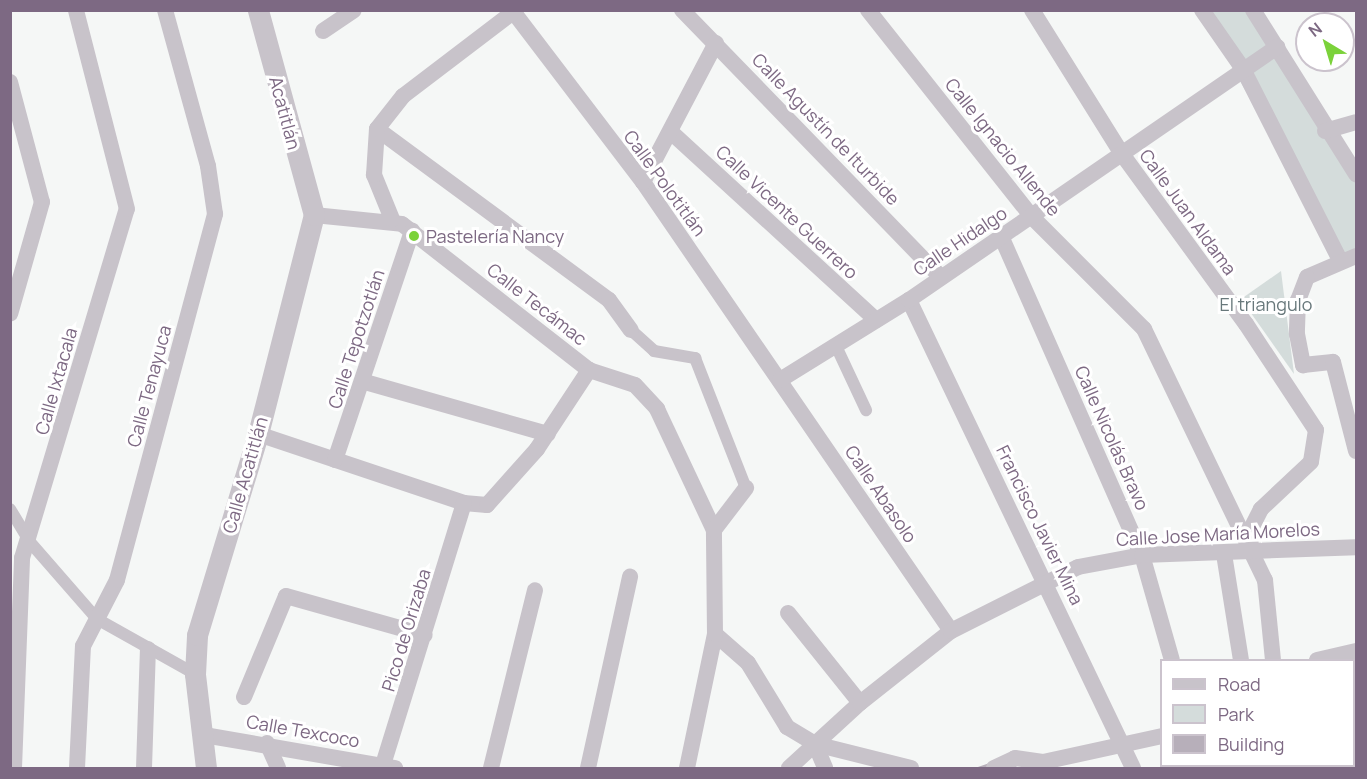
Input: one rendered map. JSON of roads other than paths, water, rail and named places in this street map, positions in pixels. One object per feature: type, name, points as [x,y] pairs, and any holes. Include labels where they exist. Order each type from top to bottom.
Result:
[{"type":"street","name":"Calle Ixtacala","points":[[14,768],[22,558],[29,541],[127,209],[76,10]]},
{"type":"street","name":"Calle Tenayuca","points":[[77,768],[83,646],[117,580],[215,214],[213,183],[165,10]]},
{"type":"street","name":"Acatitlán","points":[[258,10],[314,216]]},
{"type":"street","points":[[323,31],[354,10]]},
{"type":"street","name":"Calle Agustín de Iturbide","points":[[682,10],[941,277]]},
{"type":"street","name":"Calle Ignacio Allende","points":[[868,10],[1030,216],[1144,329],[1265,580],[1273,659]]},
{"type":"street","name":"Calle Juan Aldama","points":[[1032,10],[1122,154],[1246,324],[1316,430],[1311,462],[1254,521],[1251,554]]},
{"type":"street","points":[[1202,10],[1243,69],[1348,259],[1313,271],[1302,285],[1297,334],[1303,365],[1333,362],[1356,451]]},
{"type":"street","points":[[1254,10],[1325,131],[1356,174]]},
{"type":"street","points":[[314,216],[392,219],[374,175],[377,129],[403,96],[514,11]]},
{"type":"street","name":"Calle Polotitlán","points":[[514,11],[643,182],[780,380]]},
{"type":"street","points":[[643,182],[672,133],[716,43]]},
{"type":"street","name":"Calle Hidalgo","points":[[780,380],[909,300],[1277,47]]},
{"type":"street","points":[[10,82],[42,202],[10,314]]},
{"type":"street","points":[[1325,131],[1356,122]]},
{"type":"street","points":[[377,129],[609,300],[631,330],[654,351],[694,358],[746,488],[714,530]]},
{"type":"street","name":"Calle Vicente Guerrero","points":[[672,133],[876,320]]},
{"type":"street","name":"Calle Acatitlán","points":[[206,768],[204,735],[195,674],[197,635],[258,434],[314,216]]},
{"type":"street","name":"Calle Tecámac","points":[[392,219],[412,231],[589,370],[548,434],[492,502],[464,503]]},
{"type":"street","name":"Calle Tepotzotlán","points":[[335,460],[365,382],[412,231]]},
{"type":"street","name":"Calle Nicolás Bravo","points":[[1001,236],[1142,555],[1172,659]]},
{"type":"street","name":"Francisco Javier Mina","points":[[909,300],[1046,580],[1132,768]]},
{"type":"street","points":[[836,346],[866,410]]},
{"type":"street","points":[[589,370],[635,385],[647,396],[714,530],[715,634],[687,768]]},
{"type":"street","name":"Calle Abasolo","points":[[780,380],[951,631]]},
{"type":"street","points":[[365,382],[548,434]]},
{"type":"street","points":[[258,434],[464,503]]},
{"type":"street","name":"Pico de Orizaba","points":[[387,767],[464,503]]},
{"type":"street","points":[[10,509],[29,541],[97,619],[195,674]]},
{"type":"street","name":"Calle Jose María Morelos","points":[[789,768],[860,703],[951,631],[1046,580],[1078,567],[1142,555],[1251,554],[1356,547]]},
{"type":"street","points":[[1224,554],[1241,659]]},
{"type":"street","points":[[588,768],[630,577]]},
{"type":"street","points":[[491,768],[535,590]]},
{"type":"street","points":[[244,697],[286,596],[425,635]]},
{"type":"street","points":[[788,613],[860,703]]},
{"type":"street","points":[[715,634],[748,663],[782,723],[816,744],[911,768]]},
{"type":"street","points":[[144,768],[148,649]]},
{"type":"street","points":[[1321,659],[1356,651]]},
{"type":"street","name":"Calle Texcoco","points":[[204,735],[267,743],[387,767]]},
{"type":"street","points":[[994,768],[1019,763],[1043,762],[1160,736]]},
{"type":"street","points":[[267,743],[278,768]]},
{"type":"street","points":[[816,744],[825,768]]},
{"type":"place","name":"Pastelería Nancy","points":[[414,236]]},
{"type":"park label","name":"El triangulo","points":[[1266,304]]}]
